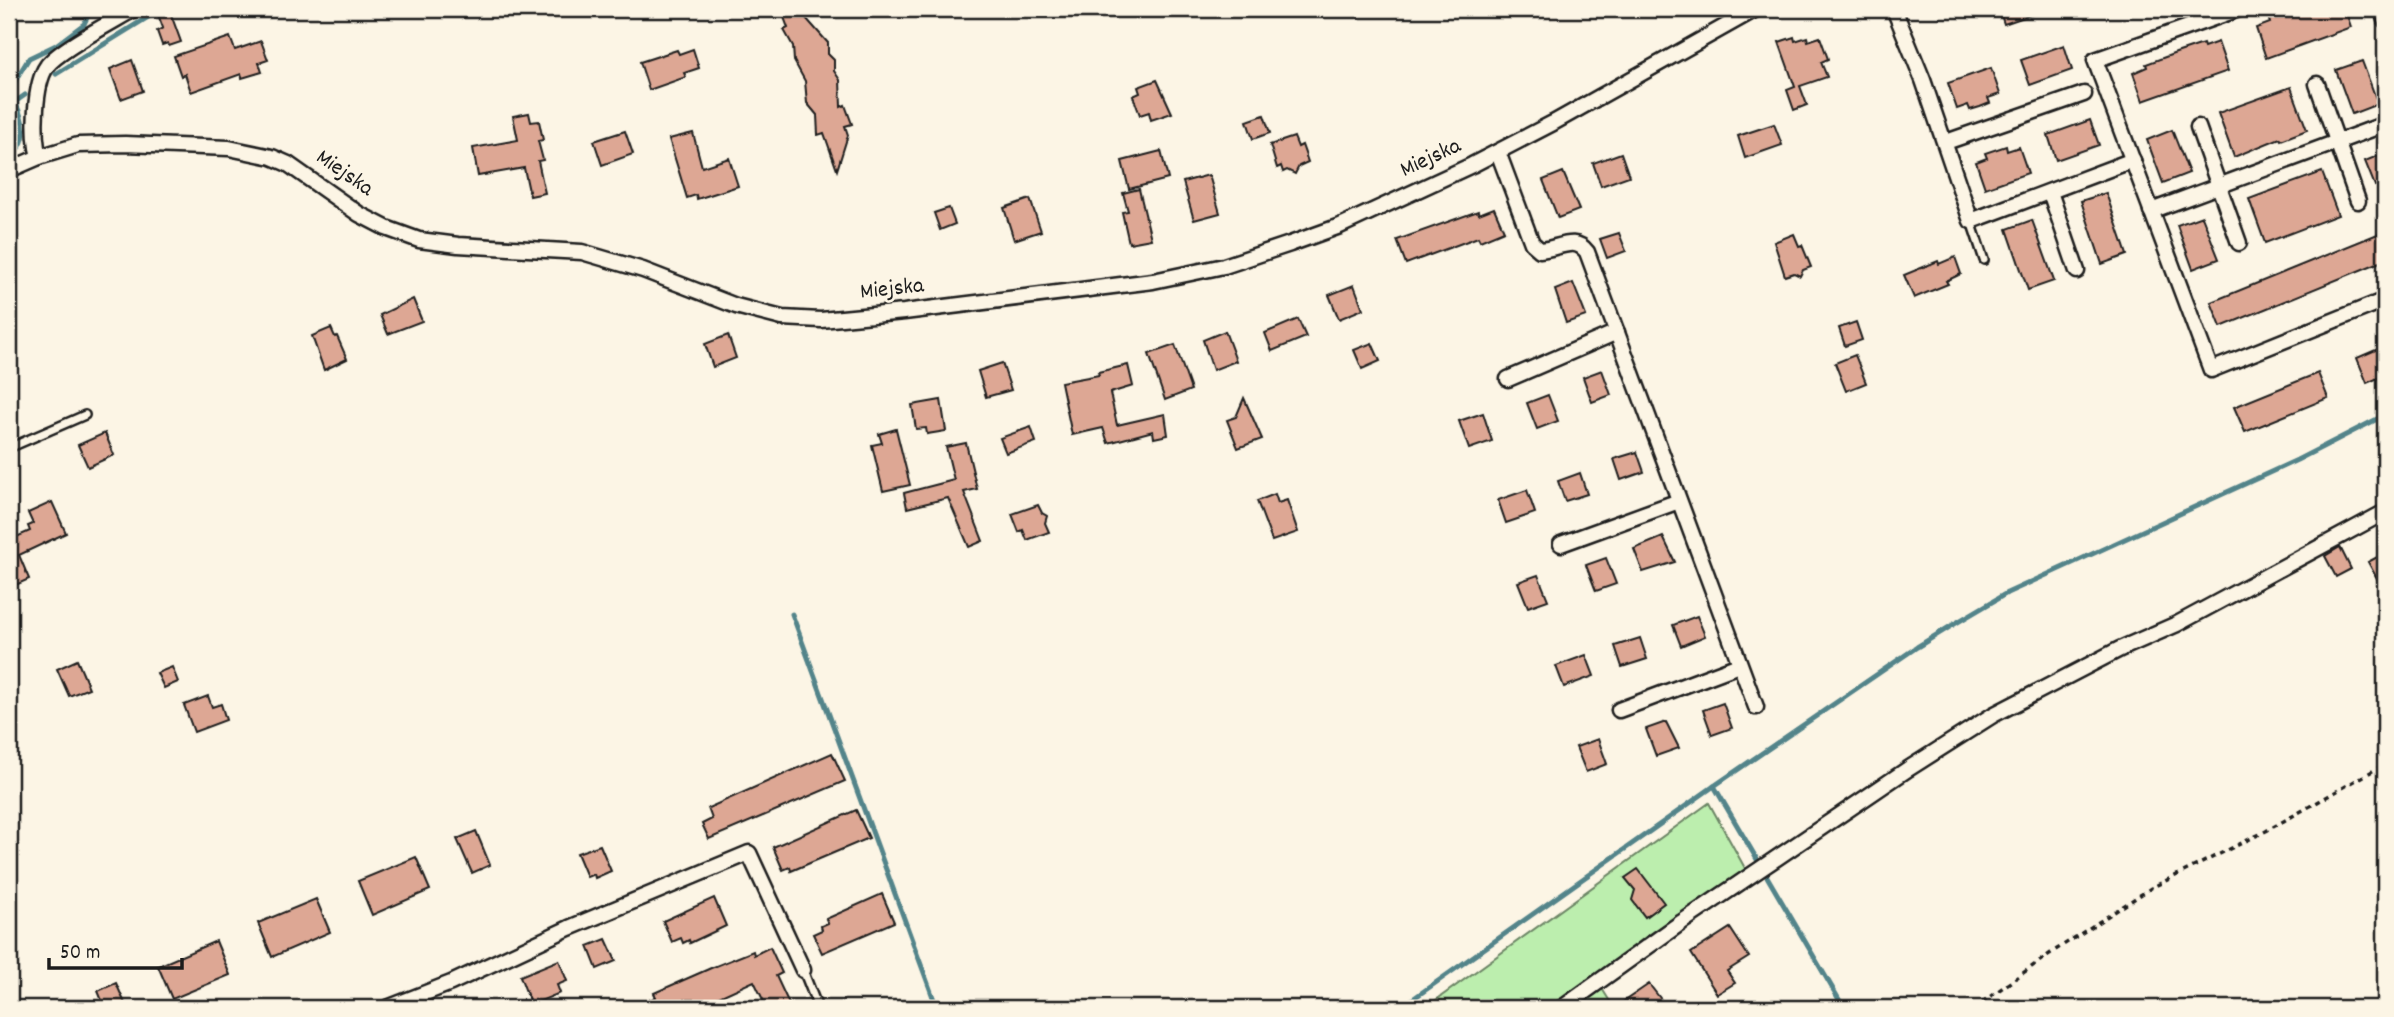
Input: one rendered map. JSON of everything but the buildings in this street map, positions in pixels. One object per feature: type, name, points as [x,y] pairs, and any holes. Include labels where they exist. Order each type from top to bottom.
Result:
[{"type":"street","points":[[39,157],[36,124],[40,88],[47,66],[95,32],[134,9]]},
{"type":"street","name":"Miejska","points":[[9,170],[78,145],[203,146],[250,151],[288,163],[359,214],[386,228],[419,240],[458,245],[582,252],[632,267],[736,306],[782,318],[821,320],[1076,292],[1194,274],[1256,256],[1340,226],[1498,152],[1756,9]]},
{"type":"street","points":[[1894,9],[1946,142],[1971,221],[2133,160]]},
{"type":"street","points":[[2239,9],[2095,60],[2211,370],[2385,300]]},
{"type":"street","points":[[2382,9],[2385,20]]},
{"type":"street","points":[[2317,84],[2358,201]]},
{"type":"street","points":[[1946,142],[2084,94]]},
{"type":"street","points":[[2151,211],[2380,126]]},
{"type":"street","points":[[2198,127],[2239,243]]},
{"type":"street","points":[[1498,152],[1532,243],[1540,250],[1574,242],[1582,244],[1587,252],[1756,707]]},
{"type":"street","points":[[2050,192],[2077,271]]},
{"type":"street","points":[[1508,379],[1617,332]]},
{"type":"street","points":[[1560,544],[1679,501]]},
{"type":"street","points":[[1562,1008],[1600,979],[1908,769],[1993,715],[2120,649],[2189,617],[2385,512]]},
{"type":"street","points":[[1619,710],[1739,665]]},
{"type":"street","points":[[387,1008],[451,983],[569,928],[749,853],[803,970]]},
{"type":"lane","points":[[1971,221],[1984,260]]},
{"type":"lane","points":[[9,448],[85,415]]},
{"type":"lane","points":[[803,970],[818,1008]]},
{"type":"path","points":[[1974,1008],[2051,953],[2151,888],[2266,831],[2385,764]]},
{"type":"green space","points":[[1709,803],[1746,870],[1644,938],[1593,980],[1553,1008],[1425,1008]]},
{"type":"green space","points":[[1601,987],[1614,1008],[1570,1008]]},
{"type":"waterway","points":[[15,102],[11,94],[16,79],[29,58],[56,45],[84,24],[91,9]]},
{"type":"waterway","points":[[56,74],[161,9]]},
{"type":"waterway","points":[[9,154],[16,150],[23,138],[23,123],[15,102],[25,95]]},
{"type":"waterway","points":[[1400,1008],[1714,786],[1956,623],[2007,593],[2297,460],[2385,415]]},
{"type":"waterway","points":[[792,614],[937,1008]]},
{"type":"waterway","points":[[1714,786],[1844,1008]]}]
